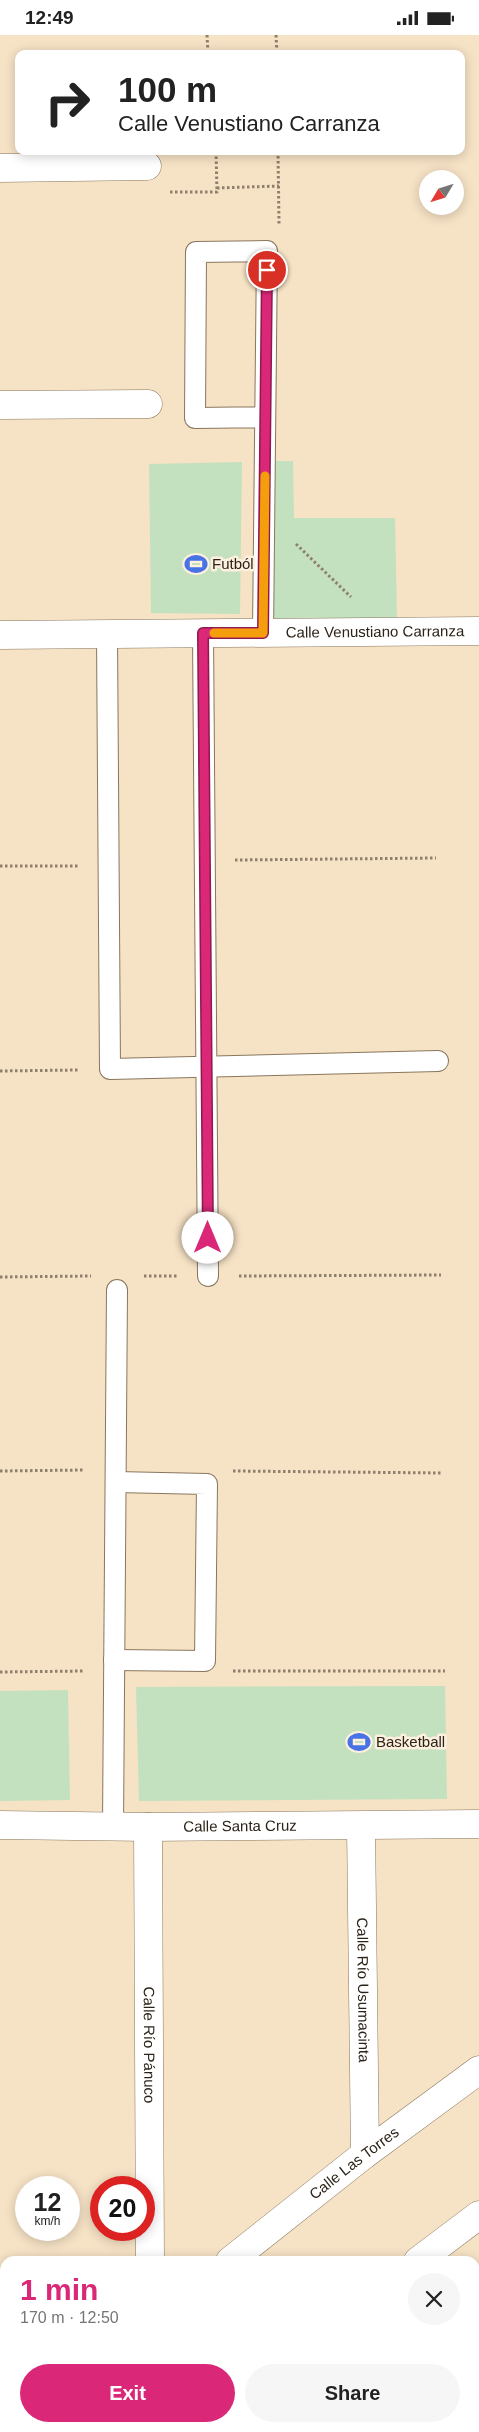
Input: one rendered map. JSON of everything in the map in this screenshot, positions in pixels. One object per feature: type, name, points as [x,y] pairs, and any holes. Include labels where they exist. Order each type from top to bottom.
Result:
[{"type":"street","points":[[0,168],[147,166]]},
{"type":"street","points":[[0,405],[148,404]]},
{"type":"street","name":"Calle Venustiano Carranza","points":[[0,635],[479,631]]},
{"type":"street","name":"Calle Santa Cruz","points":[[0,1825],[148,1827],[361,1826],[479,1823]]},
{"type":"street","name":"Calle Río Usumacinta","points":[[361,1826],[365,2154]]},
{"type":"street","name":"Calle Río Pánuco","points":[[148,1827],[150,2256]]},
{"type":"street","name":"Calle Las Torres","points":[[236,2256],[365,2154],[479,2070]]},
{"type":"street","points":[[425,2256],[479,2215]]},
{"type":"lane","points":[[263,633],[267,251],[196,253],[195,418],[265,417]]},
{"type":"lane","points":[[203,633],[208,1276]]},
{"type":"lane","points":[[107,635],[110,1069],[438,1061]]},
{"type":"lane","points":[[114,1826],[117,1289]]},
{"type":"lane","points":[[114,1665],[206,1661],[207,1484],[116,1476]]},
{"type":"path","points":[[207,35],[208,50]]},
{"type":"path","points":[[276,35],[276,50]]},
{"type":"path","points":[[216,155],[217,188]]},
{"type":"path","points":[[267,251],[266,235],[280,235],[278,155]]},
{"type":"path","points":[[167,191],[217,191],[217,188],[279,186]]},
{"type":"path","points":[[264,514],[388,632]]},
{"type":"path","points":[[205,860],[436,858]]},
{"type":"path","points":[[0,866],[109,866]]},
{"type":"path","points":[[0,1071],[110,1069]]},
{"type":"path","points":[[0,1471],[116,1476]]},
{"type":"path","points":[[224,1471],[443,1473]]},
{"type":"path","points":[[0,1672],[114,1665]]},
{"type":"path","points":[[227,1671],[445,1671]]},
{"type":"green space","points":[[272,461],[293,461],[294,518],[395,518],[397,619],[271,620]]},
{"type":"green space","name":"Futból","points":[[242,462],[240,614],[151,613],[149,464]]},
{"type":"green space","points":[[445,1686],[447,1799],[139,1801],[136,1687]]},
{"type":"green space","points":[[68,1690],[70,1800],[0,1801],[0,1691]]},
{"type":"slow traffic","points":[[214,633],[263,633],[265,476]]},
{"type":"place","name":"Futból","points":[[196,564]]},
{"type":"place","name":"Basketball","points":[[359,1742]]},
{"type":"route","points":[[208,1238],[203,633],[263,633],[267,270]]}]
